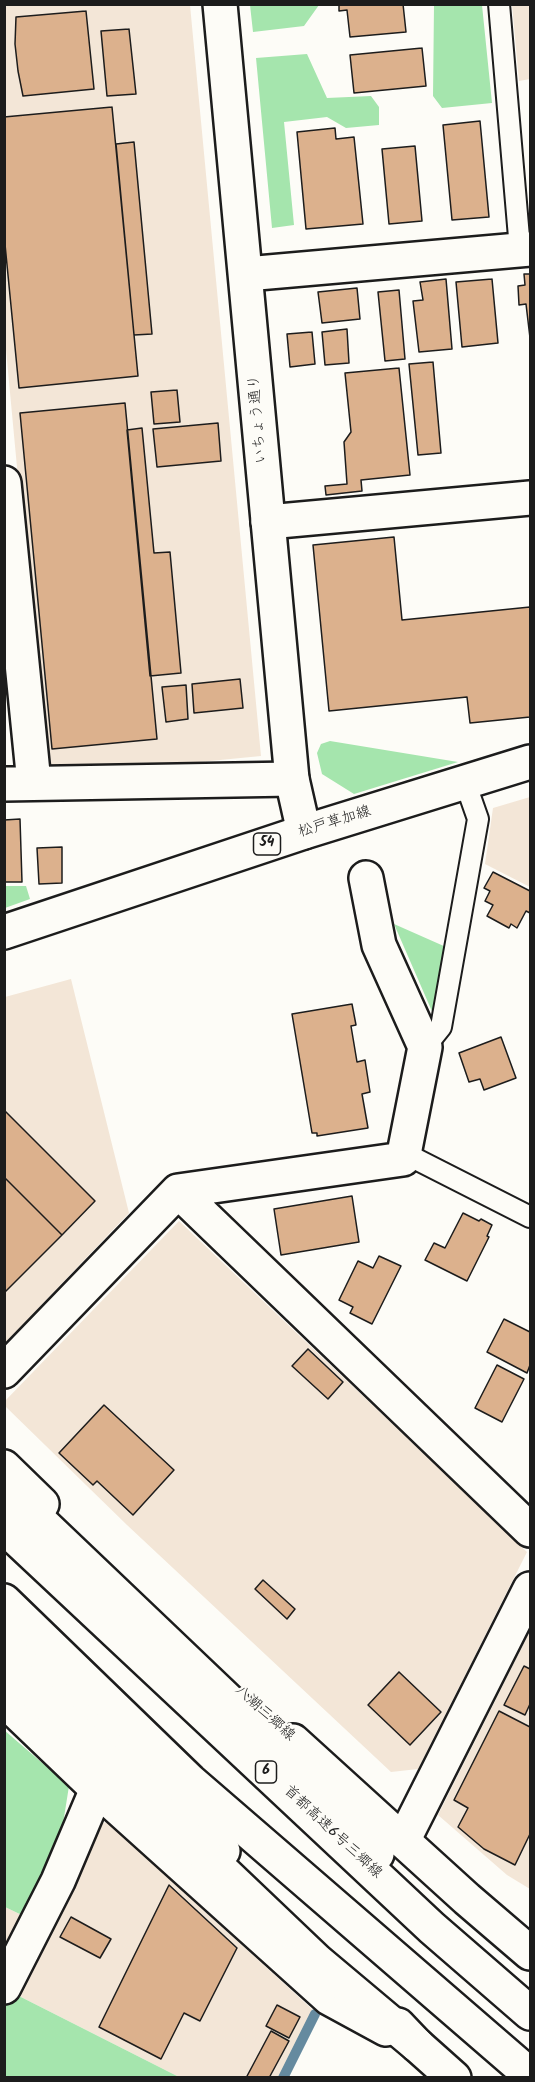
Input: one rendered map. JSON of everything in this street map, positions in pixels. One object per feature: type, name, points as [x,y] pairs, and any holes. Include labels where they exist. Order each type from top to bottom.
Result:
[{"type":"main road","name":"いちょう通り","points":[[220,4],[292,779],[304,832]]},
{"type":"main road","points":[[246,274],[526,249]]},
{"type":"main road","points":[[4,483],[19,783],[292,779]]},
{"type":"main road","points":[[268,522],[531,498]]},
{"type":"main road","name":"松戸草加線","points":[[4,932],[304,832],[531,762]]},
{"type":"main road","points":[[4,1371],[178,1191],[403,1159],[425,1047],[379,945],[366,878]]},
{"type":"main road","points":[[178,1191],[531,1530]]},
{"type":"main road","name":"八潮三郷線","points":[[4,1467],[170,1629],[403,1841],[531,1953]]},
{"type":"main road","points":[[4,1487],[344,1811],[432,1928]]},
{"type":"main road","name":"首都高速6号三郷線","points":[[4,1527],[432,1928],[531,2013]]},
{"type":"main road","points":[[403,1841],[531,1589]]},
{"type":"main road","points":[[4,1600],[190,1781],[531,2075]]},
{"type":"main road","points":[[4,1631],[220,1848],[325,1946],[417,2045]]},
{"type":"main road","points":[[4,1663],[317,1961],[454,2078]]},
{"type":"main road","points":[[5,1700],[97,1789],[329,1998],[417,2045]]},
{"type":"main road","points":[[4,1987],[58,1881],[97,1789]]},
{"type":"lane","points":[[499,4],[526,249]]},
{"type":"lane","points":[[425,1047],[441,1028],[478,819],[465,782]]},
{"type":"lane","points":[[404,1153],[531,1216]]},
{"type":"shaded area","points":[[4,5],[190,5],[261,756],[46,777],[5,339]]},
{"type":"shaded area","points":[[512,5],[530,5],[530,79],[519,81]]},
{"type":"shaded area","points":[[530,797],[530,887],[485,864],[493,808]]},
{"type":"shaded area","points":[[71,979],[129,1213],[5,1343],[5,997]]},
{"type":"shaded area","points":[[179,1221],[527,1552],[418,1769],[391,1772],[127,1525],[5,1406],[4,1402]]},
{"type":"shaded area","points":[[530,1631],[530,1889],[507,1875],[438,1815]]},
{"type":"shaded area","points":[[107,1822],[313,2010],[279,2077],[179,2077],[11,1992],[95,1825]]},
{"type":"shaded area","points":[[5,1907],[26,1917],[5,1958]]},
{"type":"green space","points":[[250,4],[319,5],[304,26],[253,32]]},
{"type":"green space","points":[[434,5],[482,5],[492,103],[442,108],[433,96]]},
{"type":"green space","points":[[307,54],[327,98],[371,96],[379,107],[379,125],[346,128],[327,117],[284,122],[294,225],[272,228],[256,58]]},
{"type":"green space","points":[[330,741],[458,762],[354,794],[322,774],[317,753],[321,744]]},
{"type":"green space","points":[[5,886],[26,886],[30,899],[5,908]]},
{"type":"green space","points":[[394,924],[446,947],[434,1016]]},
{"type":"green space","points":[[4,1730],[69,1786],[59,1849],[26,1917],[5,1907]]},
{"type":"green space","points":[[11,1992],[179,2077],[5,2077],[4,2005]]},
{"type":"building","points":[[339,4],[403,4],[406,32],[350,37],[347,10],[339,11]]},
{"type":"building","points":[[86,11],[94,89],[23,96],[15,44],[16,17]]},
{"type":"building","points":[[129,29],[136,94],[107,96],[101,31]]},
{"type":"building","points":[[422,48],[426,86],[354,93],[350,55]]},
{"type":"building","points":[[112,107],[138,376],[19,388],[4,234],[4,117]]},
{"type":"building","points":[[480,121],[489,217],[452,220],[443,125]]},
{"type":"building","points":[[335,128],[336,139],[354,137],[363,224],[306,229],[297,132]]},
{"type":"building","points":[[134,142],[152,334],[134,335],[116,144]]},
{"type":"building","points":[[415,146],[422,221],[389,224],[382,149]]},
{"type":"building","points":[[524,274],[530,274],[530,338],[526,304],[519,305],[518,286],[525,285]]},
{"type":"building","points":[[446,279],[452,349],[419,352],[413,301],[423,300],[420,282]]},
{"type":"building","points":[[492,279],[498,343],[462,347],[456,282]]},
{"type":"building","points":[[357,288],[360,319],[322,323],[318,292]]},
{"type":"building","points":[[399,290],[405,359],[385,361],[378,292]]},
{"type":"building","points":[[347,329],[349,363],[325,365],[322,332]]},
{"type":"building","points":[[312,332],[315,364],[290,367],[287,334]]},
{"type":"building","points":[[433,362],[441,453],[418,455],[409,364]]},
{"type":"building","points":[[399,368],[410,475],[361,480],[362,491],[326,495],[325,486],[347,484],[344,442],[351,432],[345,373]]},
{"type":"building","points":[[177,390],[180,422],[154,424],[151,392]]},
{"type":"building","points":[[125,403],[157,739],[52,749],[20,413]]},
{"type":"building","points":[[218,423],[221,461],[157,467],[153,429]]},
{"type":"building","points":[[142,428],[154,553],[170,552],[181,673],[150,676],[127,430]]},
{"type":"building","points":[[394,537],[402,620],[530,607],[530,717],[470,723],[467,697],[329,711],[313,545]]},
{"type":"building","points":[[240,679],[243,708],[194,713],[192,684]]},
{"type":"building","points":[[186,685],[188,719],[166,722],[162,687]]},
{"type":"building","points":[[20,819],[22,882],[4,882],[4,820]]},
{"type":"building","points":[[62,847],[62,883],[39,884],[37,848]]},
{"type":"building","points":[[493,872],[530,891],[530,913],[526,911],[517,928],[511,924],[509,928],[487,916],[493,905],[485,901],[490,891],[484,888]]},
{"type":"building","points":[[352,1004],[356,1025],[351,1026],[357,1062],[365,1060],[370,1092],[362,1094],[368,1128],[317,1136],[317,1133],[312,1133],[292,1014]]},
{"type":"building","points":[[501,1037],[516,1078],[484,1090],[480,1079],[469,1082],[459,1053]]},
{"type":"building","points":[[4,1110],[95,1201],[62,1235],[4,1177]]},
{"type":"building","points":[[4,1177],[62,1235],[4,1293]]},
{"type":"building","points":[[352,1196],[359,1242],[281,1255],[274,1209]]},
{"type":"building","points":[[463,1213],[492,1225],[487,1236],[489,1237],[467,1281],[425,1260],[434,1243],[445,1248]]},
{"type":"building","points":[[379,1256],[401,1266],[372,1324],[350,1313],[353,1307],[339,1300],[358,1261],[373,1268]]},
{"type":"building","points":[[504,1319],[530,1332],[530,1365],[527,1373],[487,1352]]},
{"type":"building","points":[[308,1349],[343,1382],[328,1399],[292,1366]]},
{"type":"building","points":[[497,1365],[524,1379],[502,1422],[475,1408]]},
{"type":"building","points":[[104,1405],[174,1470],[133,1515],[97,1481],[93,1485],[59,1453]]},
{"type":"building","points":[[263,1580],[295,1609],[287,1619],[255,1589]]},
{"type":"building","points":[[524,1666],[530,1669],[530,1704],[525,1715],[504,1705]]},
{"type":"building","points":[[399,1672],[441,1712],[410,1745],[368,1705]]},
{"type":"building","points":[[499,1711],[530,1727],[530,1834],[515,1865],[484,1849],[458,1827],[468,1808],[454,1800]]},
{"type":"building","points":[[169,1885],[237,1948],[200,2021],[184,2013],[161,2059],[99,2027]]},
{"type":"building","points":[[71,1917],[111,1939],[100,1958],[60,1937]]},
{"type":"building","points":[[277,2005],[300,2017],[289,2038],[266,2026]]},
{"type":"building","points":[[271,2031],[289,2041],[269,2078],[246,2078]]},
{"type":"waterway","points":[[283,2078],[315,2014]]}]
